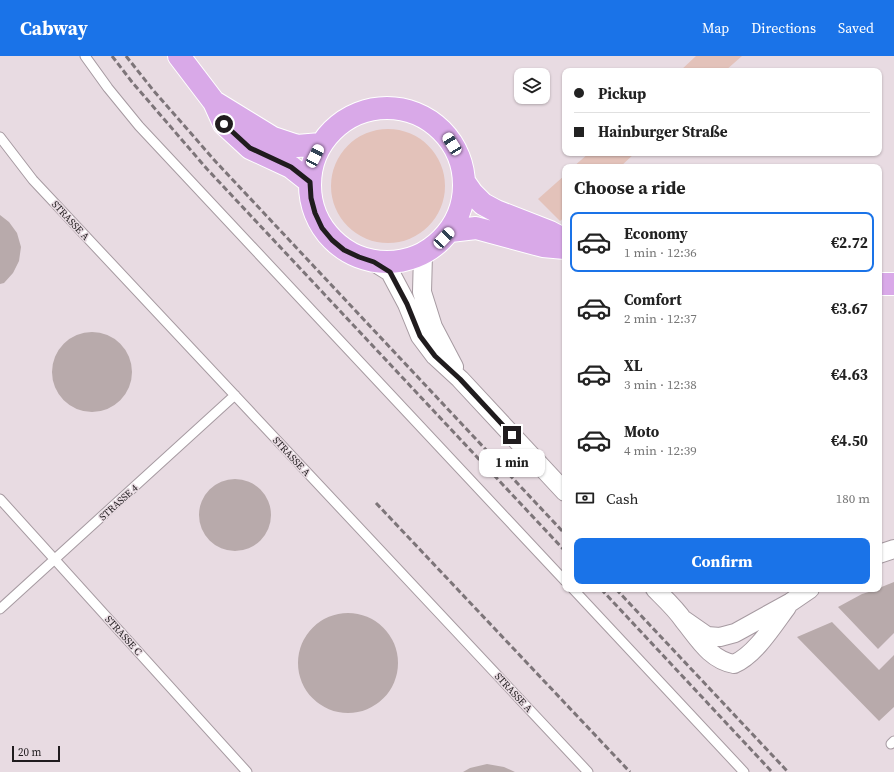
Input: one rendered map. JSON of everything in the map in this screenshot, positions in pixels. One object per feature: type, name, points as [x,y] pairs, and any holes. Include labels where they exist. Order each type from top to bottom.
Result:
[{"type":"main road","points":[[179,56],[214,102],[224,124],[250,148],[291,167],[310,182]]},
{"type":"main road","points":[[214,102],[273,138],[297,146],[321,144]]},
{"type":"main road","points":[[391,108],[407,110],[423,116],[436,125],[448,137],[457,151],[462,166],[465,183],[463,200],[460,211],[450,231],[438,244],[423,254],[399,262],[374,262],[344,250],[332,240],[322,228],[315,213],[311,198],[310,182],[313,162],[321,144],[344,120],[359,113],[375,109],[391,108]]},
{"type":"main road","points":[[465,183],[483,204],[496,212],[550,232],[562,238]]},
{"type":"main road","points":[[450,231],[476,228],[543,246],[562,248]]},
{"type":"main road","points":[[882,284],[894,284]]},
{"type":"street","points":[[423,254],[422,292],[433,327],[460,379]]},
{"type":"street","points":[[374,262],[390,272],[407,304],[420,336],[435,356],[460,379],[562,489]]},
{"type":"street","points":[[882,553],[894,549]]},
{"type":"street","points":[[658,592],[684,620],[696,637],[713,655],[725,663],[734,664],[742,661],[754,650],[791,602]]},
{"type":"street","points":[[684,620],[707,636],[720,637],[736,633],[806,592]]},
{"type":"street","points":[[720,637],[734,664]]},
{"type":"lane","points":[[85,56],[108,88],[139,126],[562,578]]},
{"type":"lane","name":"STRASSE A","points":[[0,137],[33,180],[588,772]]},
{"type":"lane","name":"STRASSE 4","points":[[0,609],[235,395]]},
{"type":"lane","name":"STRASSE C","points":[[0,499],[247,772]]},
{"type":"lane","points":[[575,592],[744,772]]},
{"type":"shaded area","points":[[696,56],[742,56],[728,68],[683,68]]},
{"type":"shaded area","points":[[388,129],[399,130],[410,134],[420,139],[428,146],[435,154],[440,164],[444,175],[444,197],[440,208],[435,218],[428,226],[420,233],[410,238],[399,242],[388,243],[377,242],[366,238],[356,233],[348,226],[341,218],[336,208],[332,197],[331,186],[332,175],[336,164],[341,154],[348,146],[356,139],[366,134],[377,130]]},
{"type":"shaded area","points":[[586,156],[632,156],[623,164],[576,164]]},
{"type":"shaded area","points":[[562,178],[562,219],[560,221],[538,199]]},
{"type":"building","points":[[0,215],[9,222],[17,233],[21,247],[19,261],[13,273],[4,283],[0,284]]},
{"type":"building","points":[[92,332],[107,335],[120,344],[129,357],[132,372],[129,387],[120,400],[107,409],[92,412],[77,409],[64,400],[55,387],[52,372],[55,357],[64,344],[77,335]]},
{"type":"building","points":[[235,479],[255,485],[265,495],[271,515],[265,535],[255,545],[235,551],[215,545],[205,535],[199,515],[205,495],[215,485]]},
{"type":"building","points":[[894,582],[894,633],[878,649],[838,607],[862,594],[869,592],[882,592],[882,587]]},
{"type":"building","points":[[348,613],[367,617],[383,628],[394,644],[398,663],[394,682],[383,698],[367,709],[348,713],[329,709],[313,698],[302,682],[298,663],[302,644],[313,628],[329,617]]},
{"type":"building","points":[[832,622],[879,670],[894,655],[894,707],[879,721],[797,637]]},
{"type":"building","points":[[487,764],[504,767],[515,772],[463,772],[470,768]]},
{"type":"railway","points":[[112,56],[132,82],[207,169],[562,548]]},
{"type":"railway","points":[[126,56],[153,90],[216,162],[562,531]]},
{"type":"railway","points":[[376,503],[630,772]]},
{"type":"railway","points":[[604,592],[772,772]]},
{"type":"railway","points":[[619,592],[788,772]]},
{"type":"route","points":[[224,124],[250,148],[291,167],[310,182],[311,198],[315,213],[322,228],[332,240],[344,250],[374,262],[390,272],[407,304],[420,336],[435,356],[460,379],[512,435]]}]
